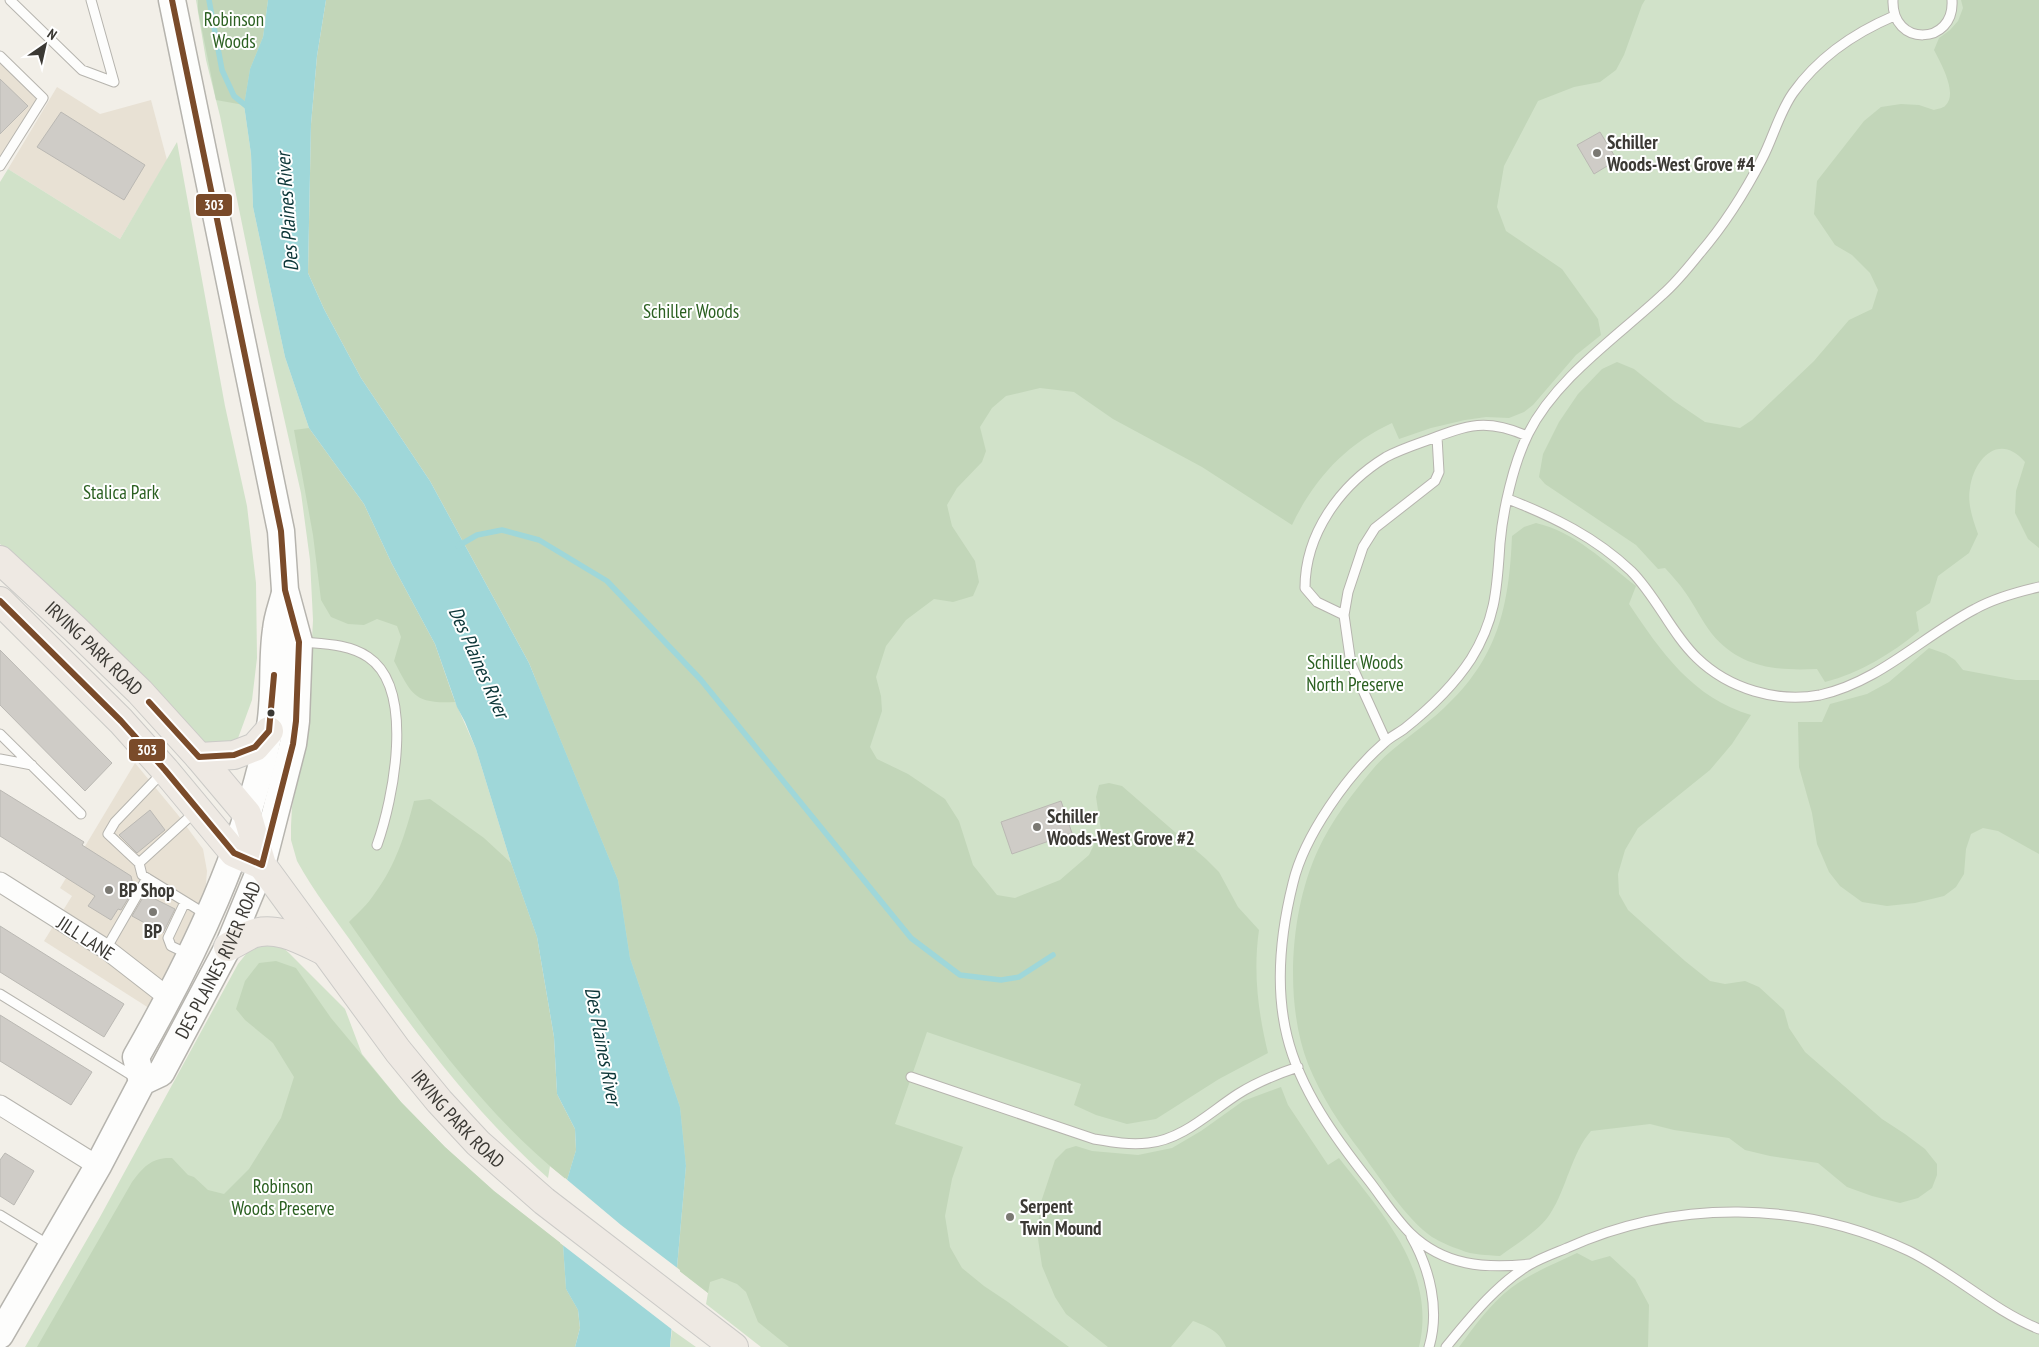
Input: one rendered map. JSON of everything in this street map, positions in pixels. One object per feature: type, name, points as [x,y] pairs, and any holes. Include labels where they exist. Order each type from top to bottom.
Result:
[{"type":"main road","name":"DES PLAINES RIVER ROAD","points":[[172,0],[280,531],[286,590],[299,642],[296,721],[293,744],[262,865],[228,947],[161,1073],[142,1082],[136,1057],[169,998],[190,955],[234,853],[247,814],[270,731],[276,629],[286,590]]},
{"type":"main road","name":"IRVING PARK ROAD","points":[[0,560],[140,692],[247,814],[262,865],[398,1051],[439,1101],[478,1143],[544,1201],[734,1347]]},
{"type":"main road","name":"IRVING PARK ROAD","points":[[0,601],[122,721],[234,853],[262,865]]},
{"type":"main road","points":[[199,757],[234,755],[255,747],[270,731]]},
{"type":"main road","points":[[228,947],[254,933],[271,932],[293,936],[326,952]]},
{"type":"main road","points":[[1,1333],[98,1166],[142,1082]]},
{"type":"street","name":"JILL LANE","points":[[0,882],[106,949],[169,998]]},
{"type":"street","points":[[0,1105],[98,1166]]},
{"type":"lane","points":[[10,0],[82,70],[114,82],[91,0]]},
{"type":"lane","points":[[1893,0],[1894,16],[1899,24],[1907,31],[1918,35],[1930,35],[1940,30],[1949,21],[1953,9],[1952,0]]},
{"type":"lane","points":[[1429,1347],[1433,1320],[1432,1299],[1422,1254],[1409,1232],[1332,1132],[1298,1068],[1287,1036],[1281,985],[1285,922],[1294,879],[1313,834],[1329,808],[1360,767],[1386,741],[1407,727],[1446,689],[1469,662],[1481,642],[1494,606],[1498,586],[1503,524],[1518,462],[1527,436],[1551,400],[1568,380],[1664,294],[1703,250],[1754,175],[1781,114],[1791,96],[1804,79],[1837,48],[1857,35],[1894,16]]},
{"type":"lane","points":[[0,56],[42,98],[0,166]]},
{"type":"lane","points":[[1344,615],[1318,602],[1304,588],[1306,563],[1321,525],[1346,491],[1386,457],[1437,436],[1465,427],[1480,424],[1510,429],[1527,436]]},
{"type":"lane","points":[[1386,741],[1351,664],[1344,615],[1354,570],[1363,547],[1375,528],[1435,481],[1439,472],[1437,436]]},
{"type":"lane","points":[[1508,499],[1572,526],[1602,546],[1631,572],[1652,595],[1697,658],[1716,672],[1741,686],[1764,694],[1792,698],[1821,694],[1855,683],[1888,666],[1976,608],[2008,594],[2039,586]]},
{"type":"lane","points":[[299,642],[324,644],[357,651],[369,658],[379,668],[387,681],[395,710],[397,745],[390,802],[376,845]]},
{"type":"lane","points":[[0,734],[81,814]]},
{"type":"lane","points":[[0,759],[32,766]]},
{"type":"lane","points":[[165,770],[115,822],[108,834],[139,863],[142,875],[208,915]]},
{"type":"lane","points":[[139,863],[198,810]]},
{"type":"lane","points":[[106,949],[148,878]]},
{"type":"lane","points":[[185,902],[168,938],[171,946],[190,955]]},
{"type":"lane","points":[[0,994],[142,1082]]},
{"type":"lane","points":[[911,1076],[1094,1139],[1122,1144],[1149,1144],[1172,1137],[1240,1093],[1276,1074],[1298,1068]]},
{"type":"lane","points":[[1446,1347],[1506,1281],[1530,1264],[1588,1238],[1614,1229],[1661,1218],[1732,1212],[1797,1217],[1856,1230],[1910,1252],[2002,1310],[2039,1329]]},
{"type":"lane","points":[[0,1215],[52,1247]]},
{"type":"lane","points":[[1409,1232],[1428,1248],[1449,1259],[1500,1268],[1530,1264]]},
{"type":"shaded area","points":[[0,58],[43,98],[0,162]]},
{"type":"shaded area","points":[[57,87],[100,114],[151,100],[167,160],[120,239],[8,169]]},
{"type":"shaded area","points":[[135,763],[203,849],[207,871],[205,895],[152,1010],[44,941],[72,896],[60,888]]},
{"type":"green space","points":[[196,0],[268,0],[263,37],[244,105],[251,154],[253,207],[285,357],[309,428],[450,690],[476,749],[511,863],[537,937],[557,1094],[576,1150],[567,1180],[550,1166],[548,1178],[470,1098],[400,1010],[318,895],[297,861],[291,840],[291,826],[310,676],[313,620],[310,560],[301,493],[259,307],[220,116],[206,60]]},
{"type":"green space","name":"Robinson Woods","points":[[198,0],[268,0],[263,37],[250,69],[244,105],[216,100],[198,10]]},
{"type":"green space","name":"Schiller Woods North Preserve","points":[[326,0],[2039,0],[2039,1347],[761,1347],[706,1304],[708,1293],[677,1269],[686,1166]]},
{"type":"green space","name":"Schiller Woods","points":[[326,0],[1645,0],[1624,55],[1616,70],[1600,82],[1574,87],[1538,101],[1504,166],[1497,207],[1506,231],[1562,269],[1598,319],[1601,335],[1576,355],[1533,405],[1524,412],[1509,418],[1486,417],[1465,420],[1431,428],[1399,439],[1392,423],[1360,441],[1333,465],[1310,493],[1292,525],[1202,467],[1113,419],[1074,392],[1040,388],[1006,396],[992,408],[980,427],[986,451],[982,462],[957,488],[947,505],[952,526],[975,561],[979,582],[973,596],[953,602],[934,599],[906,620],[886,646],[876,677],[881,696],[882,711],[870,747],[877,759],[908,774],[945,799],[959,821],[973,865],[997,895],[1015,898],[1060,880],[1089,855],[1101,830],[1096,797],[1099,785],[1109,783],[1122,786],[1206,859],[1219,872],[1238,907],[1259,930],[1256,961],[1257,992],[1268,1053],[1219,1079],[1156,1119],[1127,1124],[1096,1115],[1074,1105],[1081,1084],[927,1032],[895,1124],[963,1147],[952,1179],[945,1216],[950,1247],[962,1268],[1069,1347],[789,1347],[758,1322],[746,1292],[737,1284],[722,1278],[710,1282],[708,1293],[677,1269],[686,1166],[680,1107],[630,958],[618,880],[529,663],[430,481],[361,378],[324,309],[308,273],[311,124],[317,56]]},
{"type":"green space","points":[[1961,0],[2039,0],[2039,548],[2028,539],[2015,513],[2016,491],[2025,462],[2016,453],[2006,449],[1990,452],[1977,467],[1972,477],[1969,494],[1972,517],[1978,534],[1969,553],[1938,576],[1930,603],[1916,612],[1919,631],[1875,662],[1825,682],[1817,669],[1788,669],[1760,665],[1747,661],[1723,645],[1712,634],[1683,589],[1665,568],[1658,569],[1636,545],[1545,484],[1539,477],[1543,454],[1559,422],[1578,394],[1602,369],[1617,362],[1634,369],[1674,401],[1705,422],[1740,428],[1752,420],[1814,361],[1849,320],[1872,309],[1878,290],[1870,273],[1852,255],[1835,245],[1814,214],[1817,181],[1864,121],[1881,107],[1901,104],[1919,105],[1934,110],[1945,106],[1949,101],[1950,94],[1947,78],[1934,50],[1939,38],[1958,21],[1963,8]]},
{"type":"green space","name":"Stalica Park","points":[[177,142],[225,406],[247,506],[256,583],[257,658],[252,700],[237,741],[226,749],[201,742],[100,639],[0,544],[0,182],[8,169],[120,239]]},
{"type":"green space","points":[[309,428],[364,504],[392,564],[435,644],[455,702],[422,699],[410,689],[394,661],[401,637],[397,626],[377,619],[364,625],[348,624],[331,617],[321,600],[313,535],[294,430]]},
{"type":"green space","points":[[1536,523],[1564,533],[1577,541],[1636,586],[1629,604],[1666,656],[1695,685],[1712,697],[1730,707],[1751,715],[1732,744],[1710,770],[1638,828],[1625,850],[1618,874],[1619,894],[1628,910],[1710,981],[1725,984],[1745,981],[1759,987],[1784,1010],[1789,1028],[1805,1052],[1882,1119],[1925,1149],[1937,1164],[1937,1175],[1932,1188],[1918,1198],[1900,1203],[1872,1196],[1847,1187],[1818,1163],[1770,1156],[1745,1150],[1729,1138],[1674,1130],[1650,1124],[1591,1131],[1584,1140],[1556,1204],[1546,1220],[1527,1237],[1500,1256],[1475,1254],[1465,1252],[1435,1239],[1413,1220],[1394,1198],[1353,1142],[1325,1099],[1308,1064],[1300,1039],[1293,985],[1296,928],[1301,900],[1309,874],[1318,850],[1329,829],[1365,778],[1388,753],[1444,708],[1477,670],[1497,630],[1503,608],[1508,586],[1512,536],[1524,527]]},
{"type":"green space","points":[[1929,648],[1946,654],[1955,660],[1963,670],[2016,680],[2039,680],[2039,854],[1998,831],[1983,828],[1971,834],[1966,849],[1964,874],[1956,887],[1944,896],[1915,903],[1887,906],[1862,902],[1840,886],[1829,872],[1817,844],[1812,813],[1799,767],[1798,722],[1822,722],[1830,704],[1867,694],[1889,682]]},
{"type":"green space","points":[[430,799],[484,838],[511,863],[537,937],[554,1037],[557,1094],[575,1129],[576,1150],[567,1180],[534,1152],[475,1091],[423,1026],[349,922],[369,901],[394,861],[414,801]]},
{"type":"green space","name":"Robinson Woods Preserve","points":[[254,944],[281,946],[289,953],[345,1009],[362,1054],[401,1102],[445,1147],[494,1191],[563,1245],[566,1289],[578,1310],[575,1347],[25,1347],[100,1217],[238,964]]},
{"type":"green space","name":"Robinson Woods Preserve","points":[[276,961],[296,968],[331,1018],[401,1102],[445,1147],[494,1191],[563,1245],[566,1289],[578,1310],[580,1328],[575,1347],[37,1347],[132,1182],[144,1168],[153,1161],[172,1158],[188,1175],[194,1177],[208,1190],[224,1194],[249,1169],[281,1118],[294,1077],[273,1043],[245,1020],[236,1009],[245,981],[259,963]]},
{"type":"green space","points":[[1281,1087],[1288,1105],[1328,1165],[1339,1158],[1388,1222],[1402,1245],[1413,1269],[1420,1294],[1422,1320],[1419,1347],[1226,1347],[1213,1330],[1193,1321],[1171,1347],[1108,1347],[1066,1314],[1055,1297],[1042,1266],[1037,1232],[1041,1202],[1055,1160],[1066,1149],[1076,1146],[1092,1151],[1138,1155],[1172,1148],[1201,1131],[1243,1101]]},
{"type":"green space","points":[[1577,1253],[1592,1261],[1610,1256],[1635,1279],[1649,1305],[1648,1347],[1459,1347],[1489,1308],[1503,1294],[1535,1273]]},
{"type":"green space","points":[[672,1330],[696,1347],[670,1347]]},
{"type":"water","name":"Des Plaines River","points":[[268,0],[326,0],[317,56],[311,124],[308,273],[324,309],[361,378],[430,481],[529,663],[618,880],[630,958],[680,1107],[686,1166],[670,1347],[575,1347],[580,1328],[578,1310],[566,1289],[563,1245],[567,1180],[576,1150],[575,1129],[557,1094],[554,1037],[537,937],[511,863],[476,749],[457,707],[435,644],[392,564],[364,504],[309,428],[285,357],[253,207],[251,154],[244,105],[250,69],[263,37]]},
{"type":"pier","points":[[565,1178],[621,1225],[680,1270],[674,1331],[560,1243]]},
{"type":"building","points":[[0,79],[28,106],[0,134]]},
{"type":"building","points":[[61,112],[145,165],[124,200],[37,147]]},
{"type":"building","name":"Schiller Woods-West Grove #4","points":[[1600,132],[1617,160],[1594,174],[1577,145]]},
{"type":"building","points":[[0,650],[112,763],[85,791],[0,705]]},
{"type":"building","points":[[0,790],[84,842],[82,845],[131,876],[134,889],[121,910],[118,909],[111,920],[88,906],[95,896],[0,836]]},
{"type":"building","name":"Schiller Woods-West Grove #2","points":[[1061,801],[1072,833],[1012,854],[1001,822]]},
{"type":"building","points":[[150,810],[165,830],[137,853],[119,835]]},
{"type":"building","name":"BP","points":[[145,894],[175,909],[163,933],[132,916]]},
{"type":"building","points":[[0,926],[124,1004],[104,1037],[0,972]]},
{"type":"building","points":[[0,1015],[92,1072],[71,1105],[0,1061]]},
{"type":"building","points":[[5,1153],[34,1171],[14,1205],[0,1196],[0,1160]]},
{"type":"waterway","points":[[209,0],[222,70],[234,96],[250,109]]},
{"type":"waterway","points":[[458,546],[477,535],[502,530],[539,540],[607,581],[701,680],[911,938],[960,975],[1001,980],[1019,977],[1053,955]]},
{"type":"transit line","name":"303","points":[[0,601],[121,721],[165,770],[234,853],[262,865],[293,744],[296,721],[299,642],[285,590],[281,531],[172,0]]},
{"type":"transit line","name":"303","points":[[149,702],[199,757],[234,755],[255,747],[269,731],[274,675]]},
{"type":"place","name":"Schiller Woods-West Grove #4","points":[[1597,153]]},
{"type":"place","name":"Schiller Woods-West Grove #2","points":[[1037,827]]},
{"type":"place","name":"BP Shop","points":[[109,890]]},
{"type":"place","name":"BP","points":[[153,912]]},
{"type":"place","name":"Serpent Twin Mound","points":[[1010,1217]]}]
